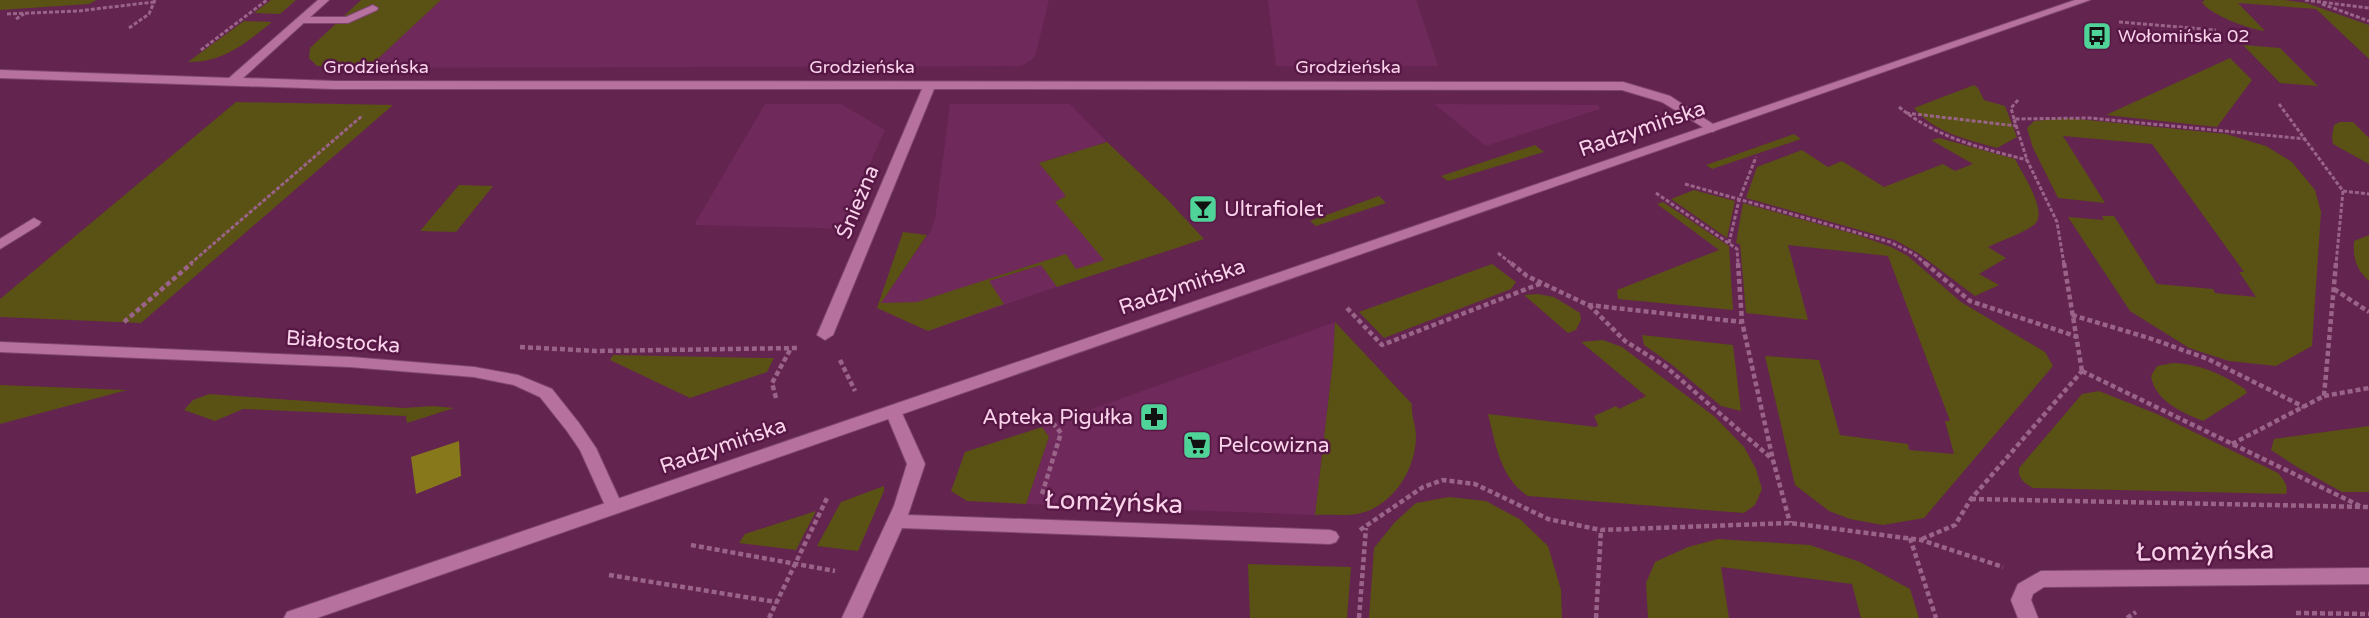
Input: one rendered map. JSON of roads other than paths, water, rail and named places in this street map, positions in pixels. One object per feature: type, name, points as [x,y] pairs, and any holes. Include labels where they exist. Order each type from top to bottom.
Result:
[{"type":"street","points":[[232,82],[324,0]]},
{"type":"street","name":"Radzymińska","points":[[294,618],[2085,0]]},
{"type":"street","points":[[303,20],[348,20],[373,8]]},
{"type":"street","name":"Grodzieńska","points":[[0,74],[334,85],[1623,86],[1666,99],[1713,128]]},
{"type":"street","name":"Śnieżna","points":[[828,330],[930,85]]},
{"type":"street","points":[[0,245],[34,222]]},
{"type":"street","name":"Białostocka","points":[[0,347],[350,362],[474,372],[518,380],[546,393],[573,427],[588,448],[614,507]]},
{"type":"street","points":[[852,618],[896,521],[916,464],[893,411]]},
{"type":"street","name":"Łomżyńska","points":[[896,521],[1330,537]]},
{"type":"street","name":"Łomżyńska","points":[[2028,618],[2021,600],[2025,590],[2041,579],[2369,576]]},
{"type":"place","name":"Wołomińska 02","points":[[2097,36]]},
{"type":"place","name":"Ultrafiolet","points":[[1203,209]]},
{"type":"place","name":"Apteka Pigułka","points":[[1154,417]]},
{"type":"place","name":"Pelcowizna","points":[[1197,445]]}]
